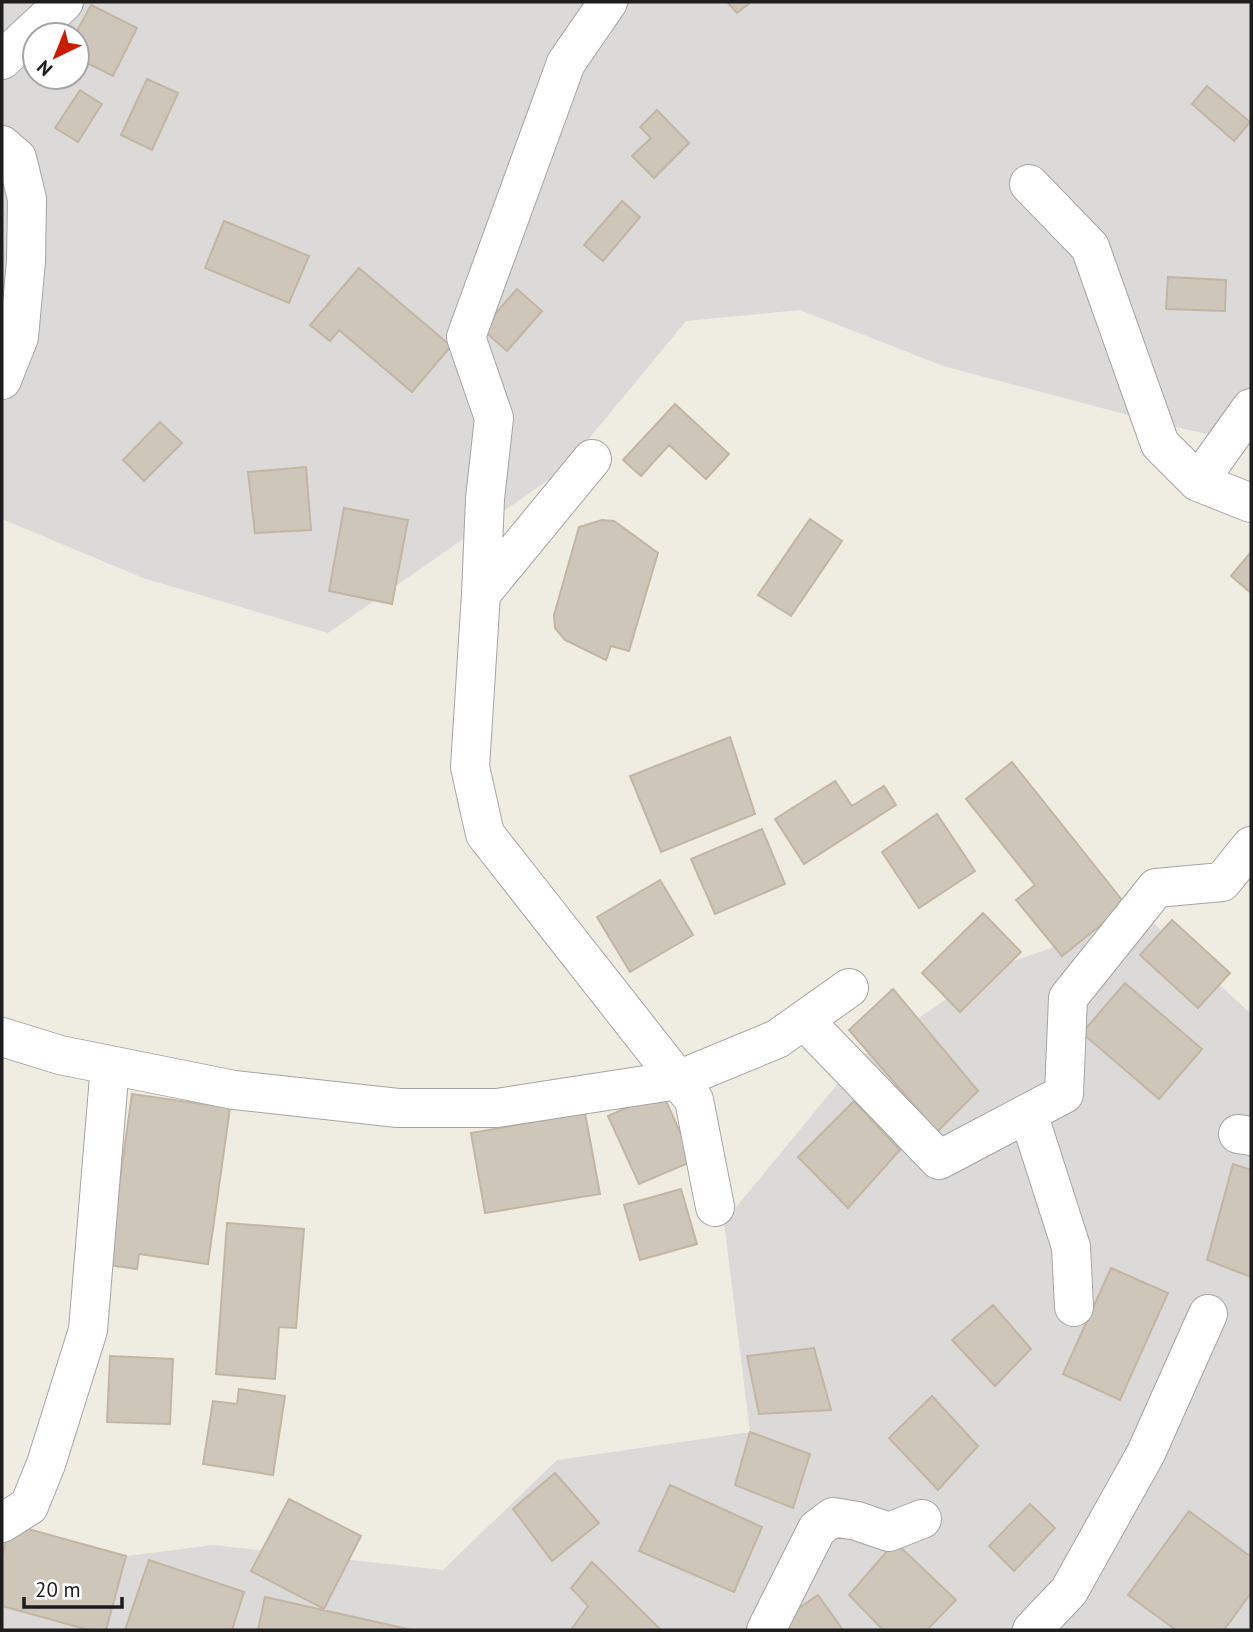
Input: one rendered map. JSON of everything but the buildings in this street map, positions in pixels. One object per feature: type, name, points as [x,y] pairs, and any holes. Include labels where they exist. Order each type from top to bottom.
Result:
[{"type":"street","points":[[2,60],[64,2]]},
{"type":"street","points":[[608,2],[566,63],[466,337],[494,418],[485,499],[470,767],[485,834],[694,1100],[715,1208]]},
{"type":"street","points":[[2,145],[17,158],[27,199],[27,211],[26,261],[19,337],[2,380]]},
{"type":"street","points":[[1029,184],[1090,247],[1160,444],[1198,482],[1251,503]]},
{"type":"street","points":[[1198,482],[1251,408]]},
{"type":"street","points":[[481,594],[592,459]]},
{"type":"street","points":[[804,1020],[939,1160],[1064,1094],[1068,998],[1156,888],[1222,882],[1251,846]]},
{"type":"street","points":[[2,1037],[60,1055],[234,1090],[398,1108],[498,1108],[678,1080],[777,1039],[849,988]]},
{"type":"street","points":[[2,1523],[29,1506],[46,1464],[88,1330],[110,1065]]},
{"type":"street","points":[[1028,1113],[1071,1247],[1074,1307]]},
{"type":"street","points":[[1032,1630],[1069,1591],[1140,1465],[1208,1314]]},
{"type":"street","points":[[766,1630],[817,1529],[833,1517],[857,1521],[889,1532],[922,1519]]},
{"type":"shaded area","points":[[2,2],[1251,2],[1251,444],[1158,423],[943,366],[800,310],[686,321],[564,469],[328,633],[143,578],[2,519]]},
{"type":"shaded area","points":[[1146,916],[1251,1014],[1251,1630],[2,1630],[2,1572],[213,1545],[443,1570],[557,1460],[750,1432],[724,1222],[858,1059],[992,968]]}]
